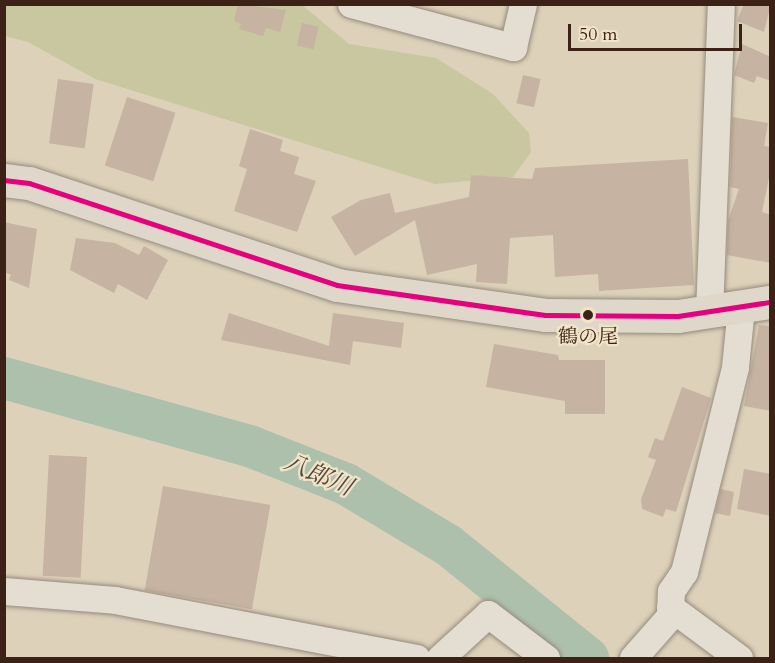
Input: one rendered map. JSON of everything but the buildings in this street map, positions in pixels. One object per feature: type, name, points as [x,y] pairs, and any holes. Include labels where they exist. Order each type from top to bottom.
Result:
[{"type":"highway","points":[[4,180],[29,183],[338,285],[545,315],[709,313],[756,305]]},
{"type":"street","points":[[351,4],[513,47],[523,4]]},
{"type":"street","points":[[709,313],[712,120],[721,4]]},
{"type":"street","points":[[633,658],[670,611],[735,367],[756,305]]},
{"type":"street","points":[[4,591],[115,600],[416,658]]},
{"type":"street","points":[[670,611],[739,658]]},
{"type":"street","points":[[440,658],[488,614],[546,658]]},
{"type":"green space","points":[[5,5],[302,5],[349,44],[436,58],[493,94],[529,133],[531,152],[513,177],[435,184],[95,79],[28,42],[5,36]]},
{"type":"waterway","name":"八郎川","points":[[4,378],[252,447],[346,484],[448,545],[588,658]]},
{"type":"transit line","points":[[4,180],[29,183],[337,285],[545,315],[678,316],[770,302]]},
{"type":"place","name":"鶴の尾","points":[[588,315]]}]
